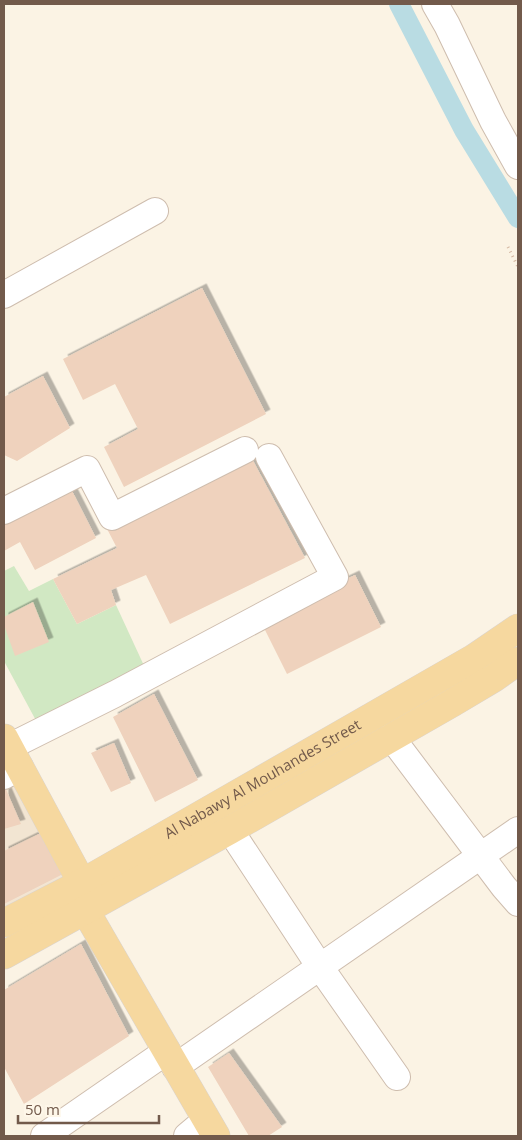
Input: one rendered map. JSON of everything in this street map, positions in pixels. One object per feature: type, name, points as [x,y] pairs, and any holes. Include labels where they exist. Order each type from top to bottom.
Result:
[{"type":"main road","name":"Al Nabawy Al Mouhandes Street","points":[[4,923],[82,883],[474,658],[518,628]]},
{"type":"main road","name":"Al Nabawy Al Mouhandes Street","points":[[4,955],[230,830],[452,703],[518,661]]},
{"type":"main road","points":[[9,757],[82,883]]},
{"type":"main road","points":[[85,910],[171,1059],[203,1131]]},
{"type":"street","points":[[435,4],[493,121],[518,166]]},
{"type":"street","points":[[4,295],[155,211]]},
{"type":"street","points":[[4,511],[87,469],[112,517],[257,454],[335,577],[115,694],[9,757]]},
{"type":"street","points":[[391,737],[504,888],[518,903]]},
{"type":"street","points":[[230,830],[320,967],[396,1077]]},
{"type":"street","points":[[44,1136],[320,967],[518,830]]},
{"type":"path","points":[[508,247],[518,267]]},
{"type":"shaded area","points":[[4,735],[81,882],[4,923]]},
{"type":"green space","points":[[14,566],[29,591],[53,579],[77,624],[116,605],[146,670],[40,728],[4,661],[4,571]]},
{"type":"building","points":[[202,288],[266,414],[124,487],[104,447],[138,429],[115,384],[83,400],[63,359]]},
{"type":"building","points":[[43,376],[70,428],[17,461],[4,455],[4,397]]},
{"type":"building","points":[[251,457],[305,558],[170,624],[146,575],[111,590],[116,605],[77,624],[53,579],[117,548],[105,525]]},
{"type":"building","points":[[69,485],[96,538],[35,570],[20,542],[4,551],[4,519]]},
{"type":"building","points":[[355,575],[381,627],[287,674],[260,620]]},
{"type":"building","points":[[33,602],[49,642],[15,656],[4,625],[4,617]]},
{"type":"building","points":[[154,694],[198,780],[155,802],[113,717]]},
{"type":"building","points":[[114,743],[131,783],[111,792],[91,753]]},
{"type":"building","points":[[4,785],[21,824],[4,829]]},
{"type":"building","points":[[43,832],[65,873],[4,904],[4,851]]},
{"type":"building","points":[[81,944],[129,1036],[24,1104],[4,1067],[4,990]]},
{"type":"building","points":[[229,1053],[282,1127],[268,1136],[249,1136],[208,1067]]},
{"type":"waterway","points":[[399,4],[464,130],[518,218]]}]
